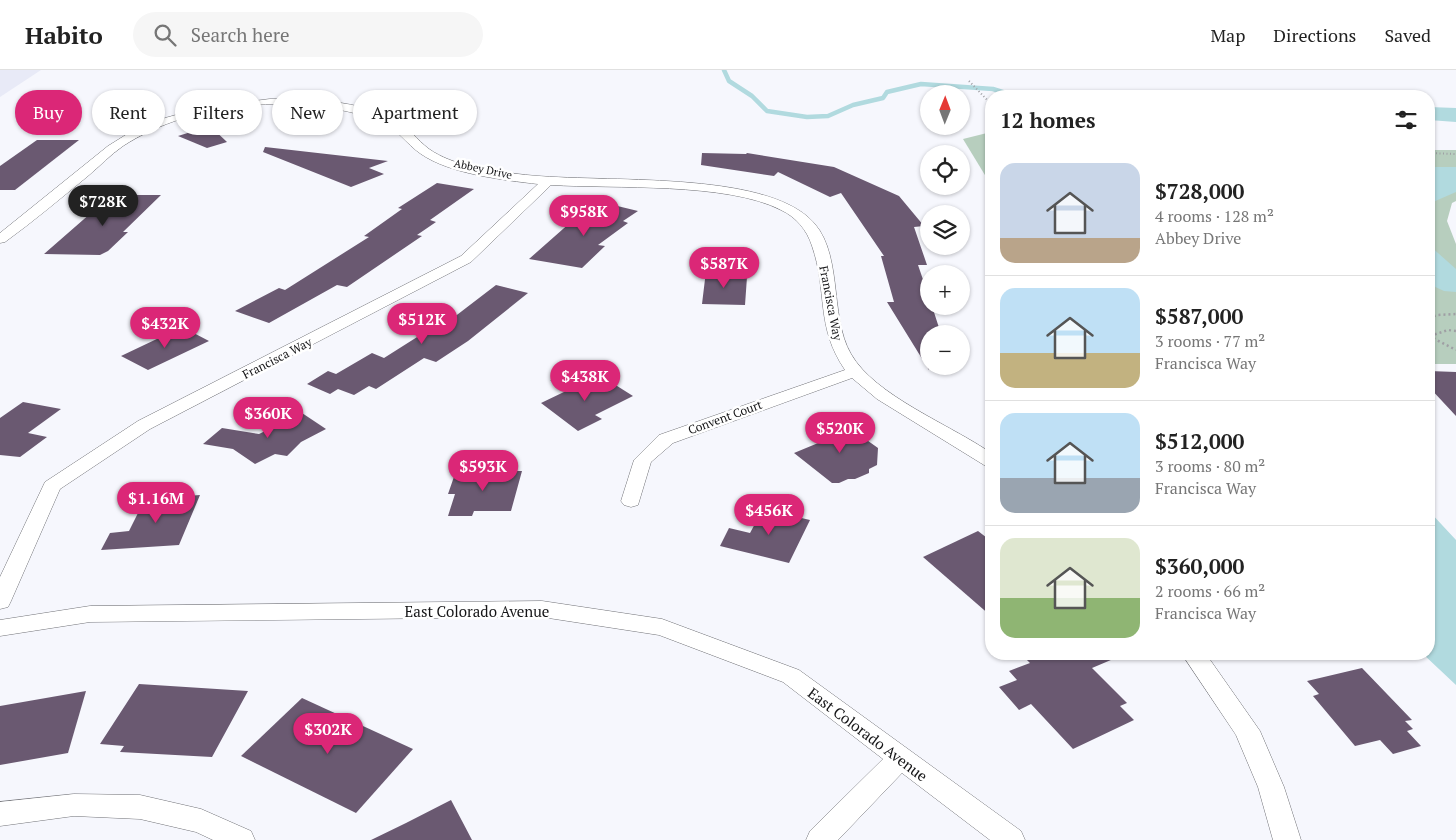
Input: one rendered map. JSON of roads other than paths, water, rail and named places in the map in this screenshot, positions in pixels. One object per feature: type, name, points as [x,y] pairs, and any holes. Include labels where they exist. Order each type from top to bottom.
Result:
[{"type":"street","name":"Abbey Drive","points":[[0,239],[29,219],[118,144],[155,125],[200,111],[246,104],[291,102],[336,105],[387,119],[407,133],[429,155],[468,168],[548,181],[723,190]]},
{"type":"street","name":"Francisca Way","points":[[0,601],[52,486],[144,425],[466,259],[548,181]]},
{"type":"street","name":"Francisca Way","points":[[723,190],[772,199],[805,220],[821,251],[836,336],[843,355],[855,372],[882,394],[985,457]]},
{"type":"street","name":"Convent Court","points":[[631,501],[638,469],[643,460],[666,440],[822,382],[855,372]]},
{"type":"street","name":"East Colorado Avenue","points":[[0,628],[90,614],[542,609],[662,627],[791,676],[1011,840]]},
{"type":"street","points":[[1198,660],[1247,731],[1271,788],[1287,840]]},
{"type":"street","points":[[820,840],[901,758]]},
{"type":"street","points":[[0,814],[74,805],[140,807],[201,822],[241,840]]},
{"type":"water","points":[[1435,107],[1456,108],[1456,122],[1435,120]]},
{"type":"water","points":[[1435,167],[1456,167],[1456,192],[1435,201]]},
{"type":"water","points":[[1435,250],[1456,269],[1456,292],[1444,291],[1435,287]]},
{"type":"water","points":[[1435,517],[1456,540],[1456,685],[1429,660],[1435,660]]},
{"type":"waterway","points":[[724,70],[729,81],[752,96],[767,111],[807,117],[828,116],[853,105],[883,98],[887,92],[921,84],[996,90]]}]
